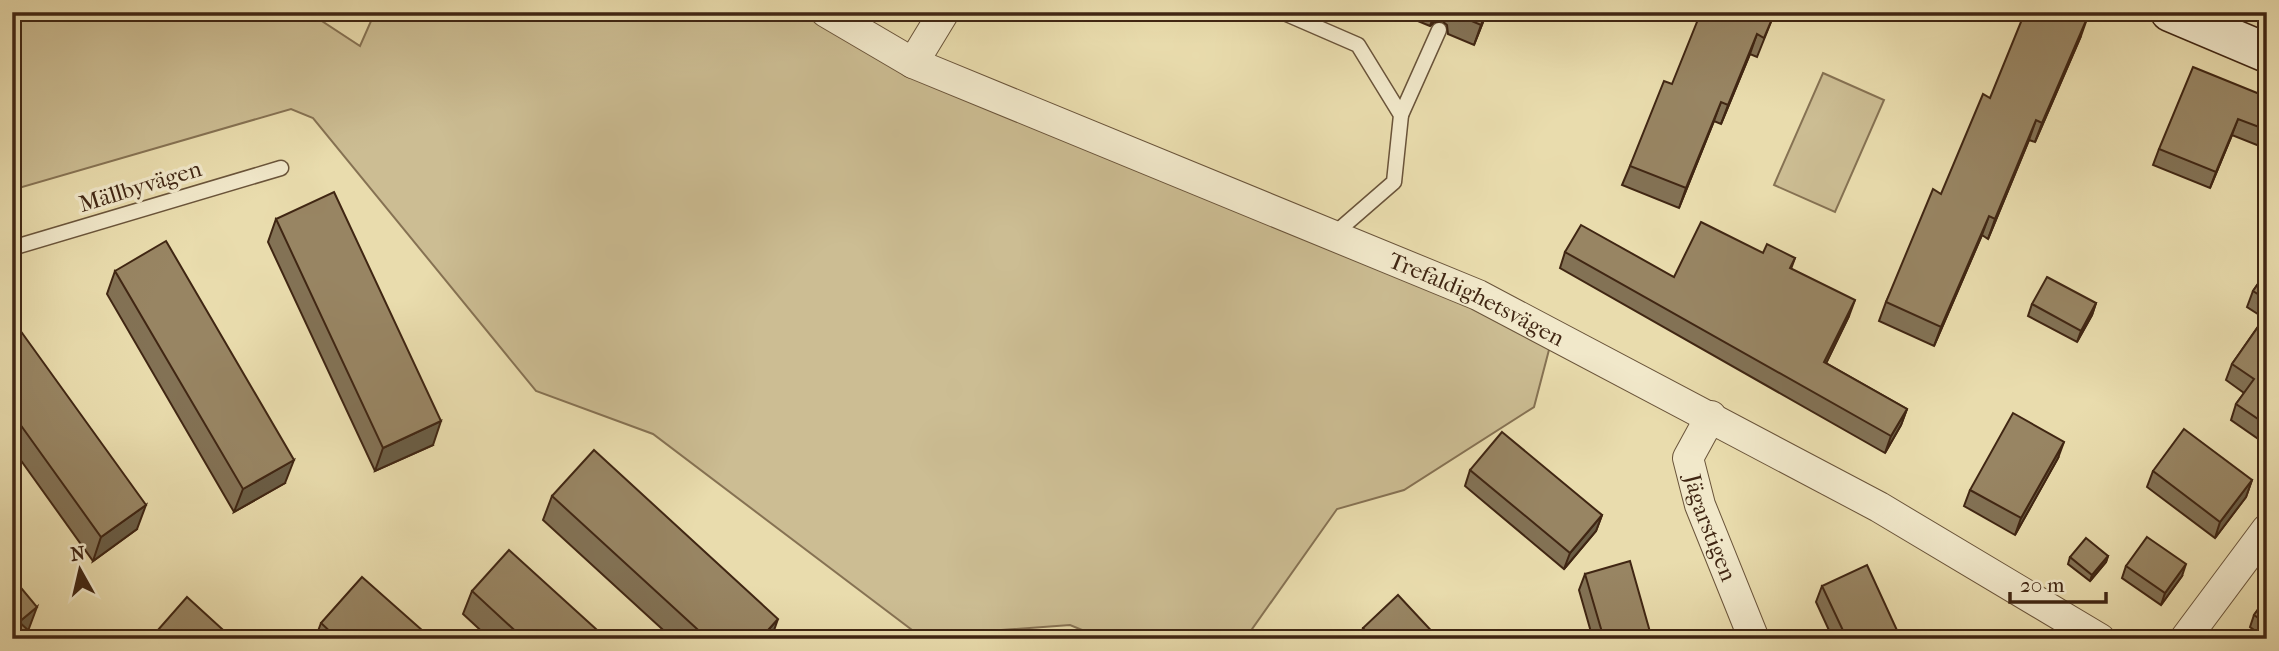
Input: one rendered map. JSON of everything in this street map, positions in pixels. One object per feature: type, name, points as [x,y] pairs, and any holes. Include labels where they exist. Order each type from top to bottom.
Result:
[{"type":"street","name":"Trefaldighetsvägen","points":[[827,12],[913,63],[1478,295],[1879,507],[2100,639]]},
{"type":"street","points":[[913,63],[944,12]]},
{"type":"street","points":[[2170,12],[2267,53]]},
{"type":"street","name":"Jägarstigen","points":[[1711,416],[1688,458],[1700,505],[1754,639]]},
{"type":"street","points":[[2185,639],[2267,529]]},
{"type":"lane","points":[[1282,12],[1358,45],[1401,115]]},
{"type":"lane","points":[[1333,235],[1394,182],[1401,115],[1439,30]]},
{"type":"lane","name":"Mällbyvägen","points":[[12,248],[281,168]]},
{"type":"shaded area","points":[[12,12],[308,12],[360,46],[375,12],[809,12],[869,51],[1411,275],[1550,346],[1534,407],[1404,490],[1337,509],[1245,639],[1104,639],[1070,625],[920,636],[653,434],[536,391],[313,118],[291,109],[12,190]]},
{"type":"shaded area","points":[[1823,73],[1884,100],[1835,212],[1774,185]]},
{"type":"building","points":[[1455,12],[1486,12],[1481,25]]},
{"type":"building","points":[[1701,12],[1775,12],[1764,38],[1757,34],[1728,105],[1721,102],[1686,188],[1630,166],[1664,81],[1672,84]]},
{"type":"building","points":[[2025,12],[2079,12],[2088,16],[2042,123],[2036,120],[1995,219],[1989,216],[1941,327],[1886,302],[1933,189],[1941,194],[1983,94],[1990,98]]},
{"type":"building","points":[[2193,67],[2267,97],[2267,130],[2238,119],[2216,172],[2159,149]]},
{"type":"building","points":[[334,192],[441,421],[383,448],[276,219]]},
{"type":"building","points":[[1701,222],[1763,253],[1767,244],[1795,258],[1790,268],[1855,300],[1824,362],[1907,409],[1891,436],[1565,252],[1581,225],[1674,277]]},
{"type":"building","points":[[166,241],[294,460],[243,489],[115,271]]},
{"type":"building","points":[[2267,271],[2267,300],[2253,291]]},
{"type":"building","points":[[2047,277],[2096,303],[2081,331],[2032,304]]},
{"type":"building","points":[[2267,314],[2267,425],[2236,404],[2254,379],[2232,364]]},
{"type":"building","points":[[12,319],[146,505],[101,537],[12,413]]},
{"type":"building","points":[[2013,413],[2064,442],[2021,518],[1970,490]]},
{"type":"building","points":[[2184,429],[2252,480],[2220,522],[2153,471]]},
{"type":"building","points":[[1502,432],[1602,515],[1570,553],[1470,470]]},
{"type":"building","points":[[594,450],[778,619],[760,639],[708,639],[552,496]]},
{"type":"building","points":[[2147,537],[2186,564],[2165,593],[2126,566]]},
{"type":"building","points":[[2086,538],[2108,556],[2092,575],[2070,557]]},
{"type":"building","points":[[509,550],[607,639],[524,639],[472,591]]},
{"type":"building","points":[[1630,561],[1652,639],[1604,639],[1585,574]]},
{"type":"building","points":[[1867,565],[1901,639],[1847,639],[1822,586]]},
{"type":"building","points":[[12,577],[37,607],[19,622],[38,639],[12,639]]},
{"type":"building","points":[[362,577],[432,639],[338,639],[321,623]]},
{"type":"building","points":[[1398,595],[1439,639],[1372,639],[1363,628]]},
{"type":"building","points":[[187,597],[233,639],[150,639]]},
{"type":"building","points":[[2267,597],[2267,624],[2254,615]]}]
